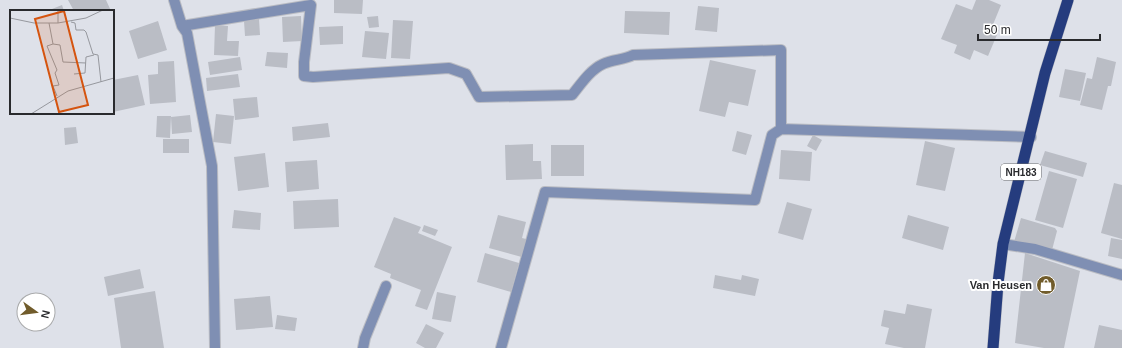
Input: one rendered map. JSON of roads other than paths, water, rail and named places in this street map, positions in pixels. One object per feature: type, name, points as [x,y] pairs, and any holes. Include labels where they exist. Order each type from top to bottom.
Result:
[{"type":"highway","name":"NH183","points":[[993,347],[998,283],[1003,244],[1031,137],[1045,73],[1068,0]]},
{"type":"street","points":[[174,0],[182,26],[187,33],[212,166],[215,348]]},
{"type":"street","points":[[182,26],[311,5],[304,62],[304,76],[313,77],[449,68],[466,74],[479,98],[572,95],[589,74],[603,64],[627,59],[633,55],[781,50],[781,129]]},
{"type":"street","points":[[501,348],[545,192],[755,200],[772,135],[781,129],[1031,137]]},
{"type":"street","points":[[1003,244],[1035,249],[1122,275]]},
{"type":"street","points":[[363,348],[364,338],[386,286]]},
{"type":"place","name":"Van Heusen","points":[[1046,285]]}]
